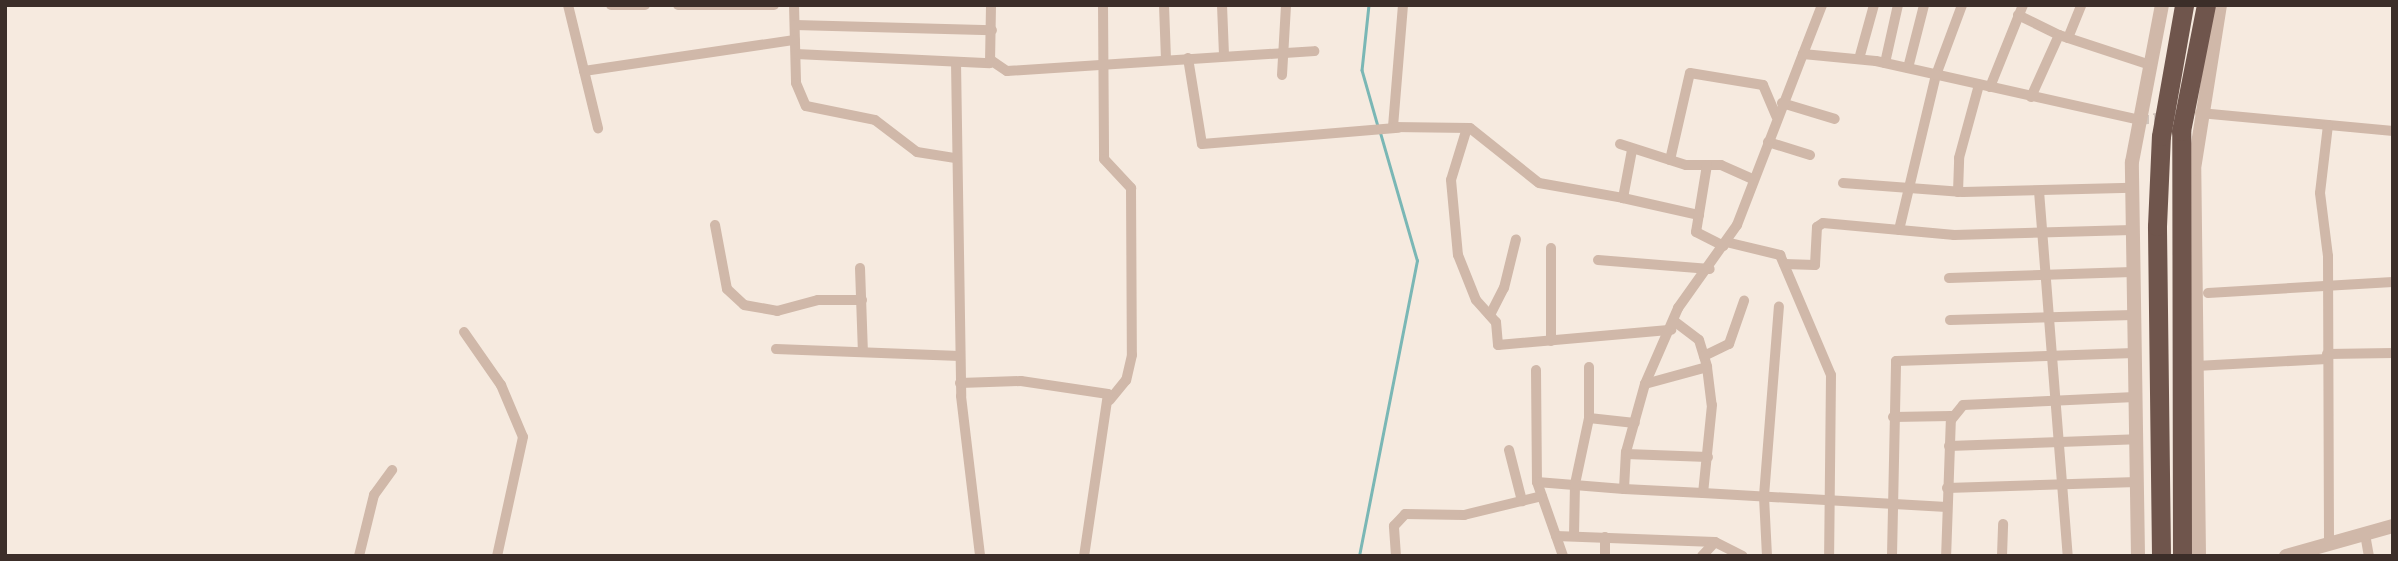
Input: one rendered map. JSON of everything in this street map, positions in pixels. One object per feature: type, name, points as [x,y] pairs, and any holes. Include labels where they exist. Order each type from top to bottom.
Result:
[{"type":"highway","points":[[2161,556],[2158,201],[2161,136],[2184,5]]},
{"type":"highway","points":[[2182,556],[2181,131],[2206,5]]},
{"type":"street","points":[[568,5],[598,128]]},
{"type":"street","points":[[611,5],[645,5]]},
{"type":"street","points":[[678,5],[774,5]]},
{"type":"street","points":[[794,5],[799,94],[811,110],[874,120],[917,152],[956,158]]},
{"type":"street","points":[[991,5],[992,61]]},
{"type":"street","points":[[1084,556],[1110,400],[1126,380],[1132,355],[1131,188],[1104,159],[1102,5]]},
{"type":"street","points":[[1164,5],[1166,59]]},
{"type":"street","points":[[1222,5],[1224,55]]},
{"type":"street","points":[[1282,75],[1286,5]]},
{"type":"street","points":[[1398,128],[1389,120],[1403,5]]},
{"type":"street","points":[[1624,489],[1626,454],[1645,384],[1673,326],[1725,244],[1754,180],[1776,116],[1822,5]]},
{"type":"street","points":[[1859,59],[1874,5]]},
{"type":"street","points":[[1885,63],[1898,5]]},
{"type":"street","points":[[1908,68],[1923,5]]},
{"type":"street","points":[[1899,230],[1936,75],[1962,5]]},
{"type":"street","points":[[2031,97],[2081,5]]},
{"type":"street","points":[[2138,556],[2132,188],[2147,64],[2162,5]]},
{"type":"street","points":[[2199,556],[2194,169],[2200,113],[2220,5]]},
{"type":"street","points":[[1958,192],[1959,158],[1985,86],[2020,10],[2063,36],[2147,64]]},
{"type":"street","points":[[795,25],[992,30]]},
{"type":"street","points":[[584,71],[795,40]]},
{"type":"street","points":[[796,54],[956,62],[992,61],[1007,71],[1314,51]]},
{"type":"street","points":[[1803,54],[1885,63],[2139,120]]},
{"type":"street","points":[[1188,58],[1202,144],[1398,128],[1468,128],[1539,183],[1699,215]]},
{"type":"street","points":[[956,62],[960,383],[983,556],[994,556]]},
{"type":"street","points":[[1670,160],[1690,73],[1763,85],[1776,116]]},
{"type":"street","points":[[1782,103],[1835,119]]},
{"type":"street","points":[[2200,113],[2393,131]]},
{"type":"street","points":[[2328,125],[2320,193],[2328,288],[2329,544]]},
{"type":"street","points":[[1468,128],[1451,180],[1458,255],[1475,298],[1489,314],[1499,346],[1673,326],[1699,340],[1713,405],[1703,493]]},
{"type":"street","points":[[1768,142],[1810,155]]},
{"type":"street","points":[[1620,144],[1670,160],[1707,164],[1754,180]]},
{"type":"street","points":[[1623,198],[1632,150]]},
{"type":"street","points":[[1707,164],[1698,234],[1725,244],[1780,255],[1831,375],[1829,556]]},
{"type":"street","points":[[1843,183],[1958,192],[2132,188]]},
{"type":"street","points":[[2039,191],[2068,556]]},
{"type":"street","points":[[1784,264],[1815,265],[1821,224],[1899,230],[2043,234],[2132,230]]},
{"type":"street","points":[[715,225],[727,289],[744,305],[777,311],[818,300],[862,300]]},
{"type":"street","points":[[1489,314],[1504,288],[1516,239]]},
{"type":"street","points":[[1551,248],[1551,341]]},
{"type":"street","points":[[1598,260],[1710,269]]},
{"type":"street","points":[[860,268],[863,352]]},
{"type":"street","points":[[1949,278],[2133,272]]},
{"type":"street","points":[[2208,293],[2328,288],[2393,282]]},
{"type":"street","points":[[1645,384],[1705,361],[1729,344],[1744,301]]},
{"type":"street","points":[[1767,556],[1765,498],[1779,307]]},
{"type":"street","points":[[1950,320],[2133,315]]},
{"type":"street","points":[[464,332],[513,406],[523,440],[496,556]]},
{"type":"street","points":[[776,349],[960,356]]},
{"type":"street","points":[[2196,366],[2393,353]]},
{"type":"street","points":[[1892,556],[1896,361],[2134,354]]},
{"type":"street","points":[[1574,536],[1575,484],[1589,418],[1589,368]]},
{"type":"street","points":[[1536,370],[1537,482],[1563,556]]},
{"type":"street","points":[[960,383],[1090,387],[1110,400]]},
{"type":"street","points":[[1946,556],[1951,420],[1963,405],[2135,397]]},
{"type":"street","points":[[1893,417],[1951,420]]},
{"type":"street","points":[[1589,418],[1634,423]]},
{"type":"street","points":[[1949,446],[2059,444],[2136,439]]},
{"type":"street","points":[[1508,450],[1522,501]]},
{"type":"street","points":[[1626,454],[1708,457]]},
{"type":"street","points":[[359,556],[374,495],[392,470]]},
{"type":"street","points":[[1537,482],[1830,503],[1947,507]]},
{"type":"street","points":[[1947,488],[2137,482]]},
{"type":"street","points":[[1396,556],[1394,526],[1405,513],[1464,515],[1542,496]]},
{"type":"street","points":[[2002,556],[2003,524]]},
{"type":"street","points":[[2286,556],[2329,544],[2367,544],[2393,526]]},
{"type":"street","points":[[2320,556],[2393,534]]},
{"type":"street","points":[[1556,536],[1716,542],[1743,556]]},
{"type":"street","points":[[1605,537],[1605,556]]},
{"type":"street","points":[[1702,556],[1716,542]]},
{"type":"waterway","points":[[1369,5],[1362,70],[1378,126]]},
{"type":"waterway","points":[[1359,556],[1417,261],[1380,133]]},
{"type":"tunnel","points":[[2139,120],[2200,113]]}]
